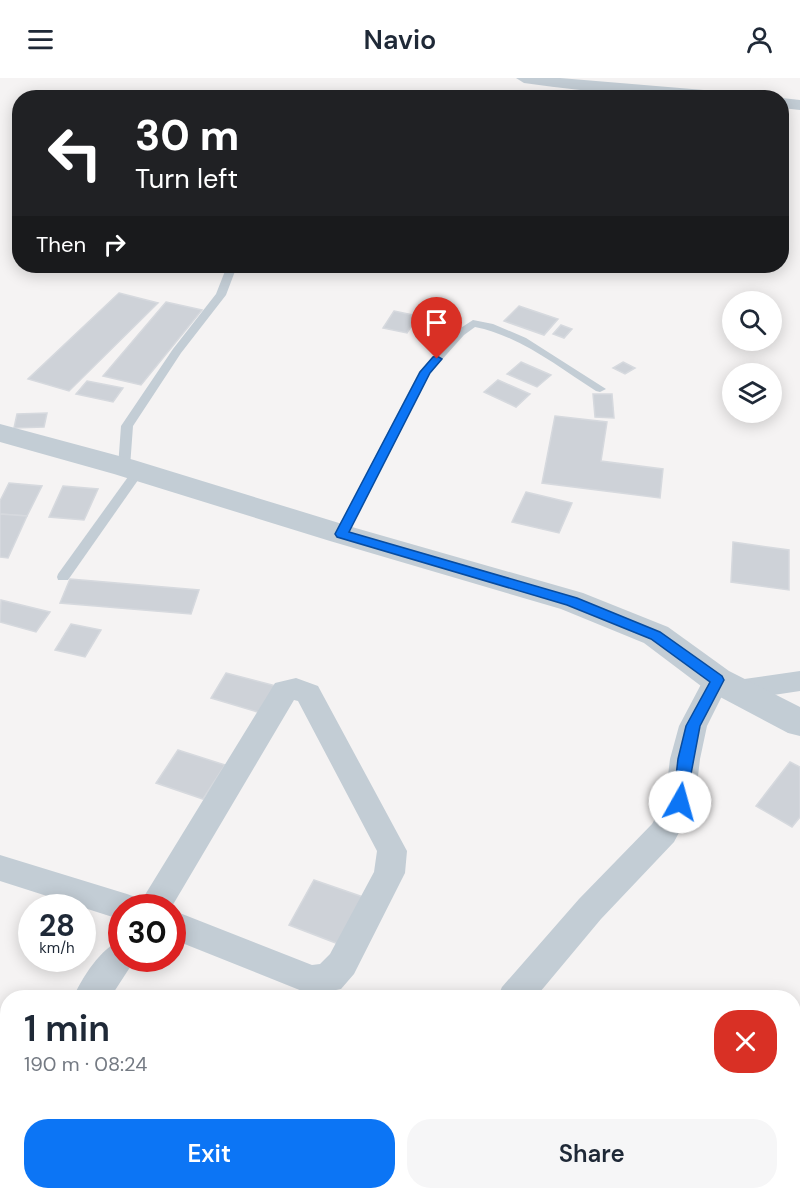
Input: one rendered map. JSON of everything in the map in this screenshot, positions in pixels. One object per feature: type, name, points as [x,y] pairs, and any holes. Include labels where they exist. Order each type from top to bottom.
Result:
[{"type":"street","points":[[524,78],[588,87],[719,86]]},
{"type":"street","points":[[0,433],[572,601],[656,635],[726,685],[800,723]]},
{"type":"street","points":[[521,990],[590,909],[663,833],[680,802],[685,759],[693,726],[726,685],[800,681]]},
{"type":"street","points":[[162,894],[285,690],[297,689],[308,694],[392,851],[389,873],[342,964],[329,978],[312,980],[186,930]]},
{"type":"street","points":[[0,868],[108,902]]},
{"type":"street","points":[[96,990],[109,972]]},
{"type":"lane","points":[[63,577],[131,470],[127,426],[177,351],[220,295],[229,273]]},
{"type":"lane","points":[[341,534],[425,372],[472,323],[487,324],[526,342],[600,389]]},
{"type":"building","points":[[119,293],[158,303],[69,391],[28,379]]},
{"type":"building","points":[[166,302],[202,310],[141,385],[103,376]]},
{"type":"building","points":[[519,306],[558,319],[544,335],[504,321]]},
{"type":"building","points":[[394,311],[418,316],[407,333],[383,328]]},
{"type":"building","points":[[429,317],[456,324],[444,340],[417,333]]},
{"type":"building","points":[[561,325],[572,329],[564,338],[553,334]]},
{"type":"building","points":[[521,362],[551,375],[537,387],[507,374]]},
{"type":"building","points":[[623,362],[635,368],[625,374],[613,368]]},
{"type":"building","points":[[498,380],[530,394],[516,407],[484,392]]},
{"type":"building","points":[[87,381],[123,388],[113,402],[76,394]]},
{"type":"building","points":[[593,394],[612,394],[614,418],[595,417]]},
{"type":"building","points":[[47,413],[44,427],[14,428],[17,414]]},
{"type":"building","points":[[555,416],[607,422],[601,461],[663,469],[660,498],[542,483]]},
{"type":"building","points":[[9,483],[42,486],[27,516],[0,514],[0,501]]},
{"type":"building","points":[[63,486],[98,489],[84,520],[49,517]]},
{"type":"building","points":[[526,492],[572,503],[559,533],[512,522]]},
{"type":"building","points":[[0,514],[27,516],[8,558],[0,557]]},
{"type":"building","points":[[733,542],[789,550],[789,590],[731,582]]},
{"type":"building","points":[[70,579],[199,590],[191,614],[60,603]]},
{"type":"building","points":[[1,600],[50,612],[36,632],[0,622]]},
{"type":"building","points":[[71,624],[101,630],[85,657],[55,650]]},
{"type":"building","points":[[226,673],[276,686],[261,713],[211,698]]},
{"type":"building","points":[[178,750],[225,765],[203,799],[156,783]]},
{"type":"building","points":[[790,762],[800,767],[800,817],[792,827],[756,806]]},
{"type":"building","points":[[314,880],[366,898],[341,945],[289,925]]},
{"type":"route","points":[[437,359],[425,372],[341,534],[572,601],[656,635],[717,680],[693,726],[685,759],[680,802]]}]
